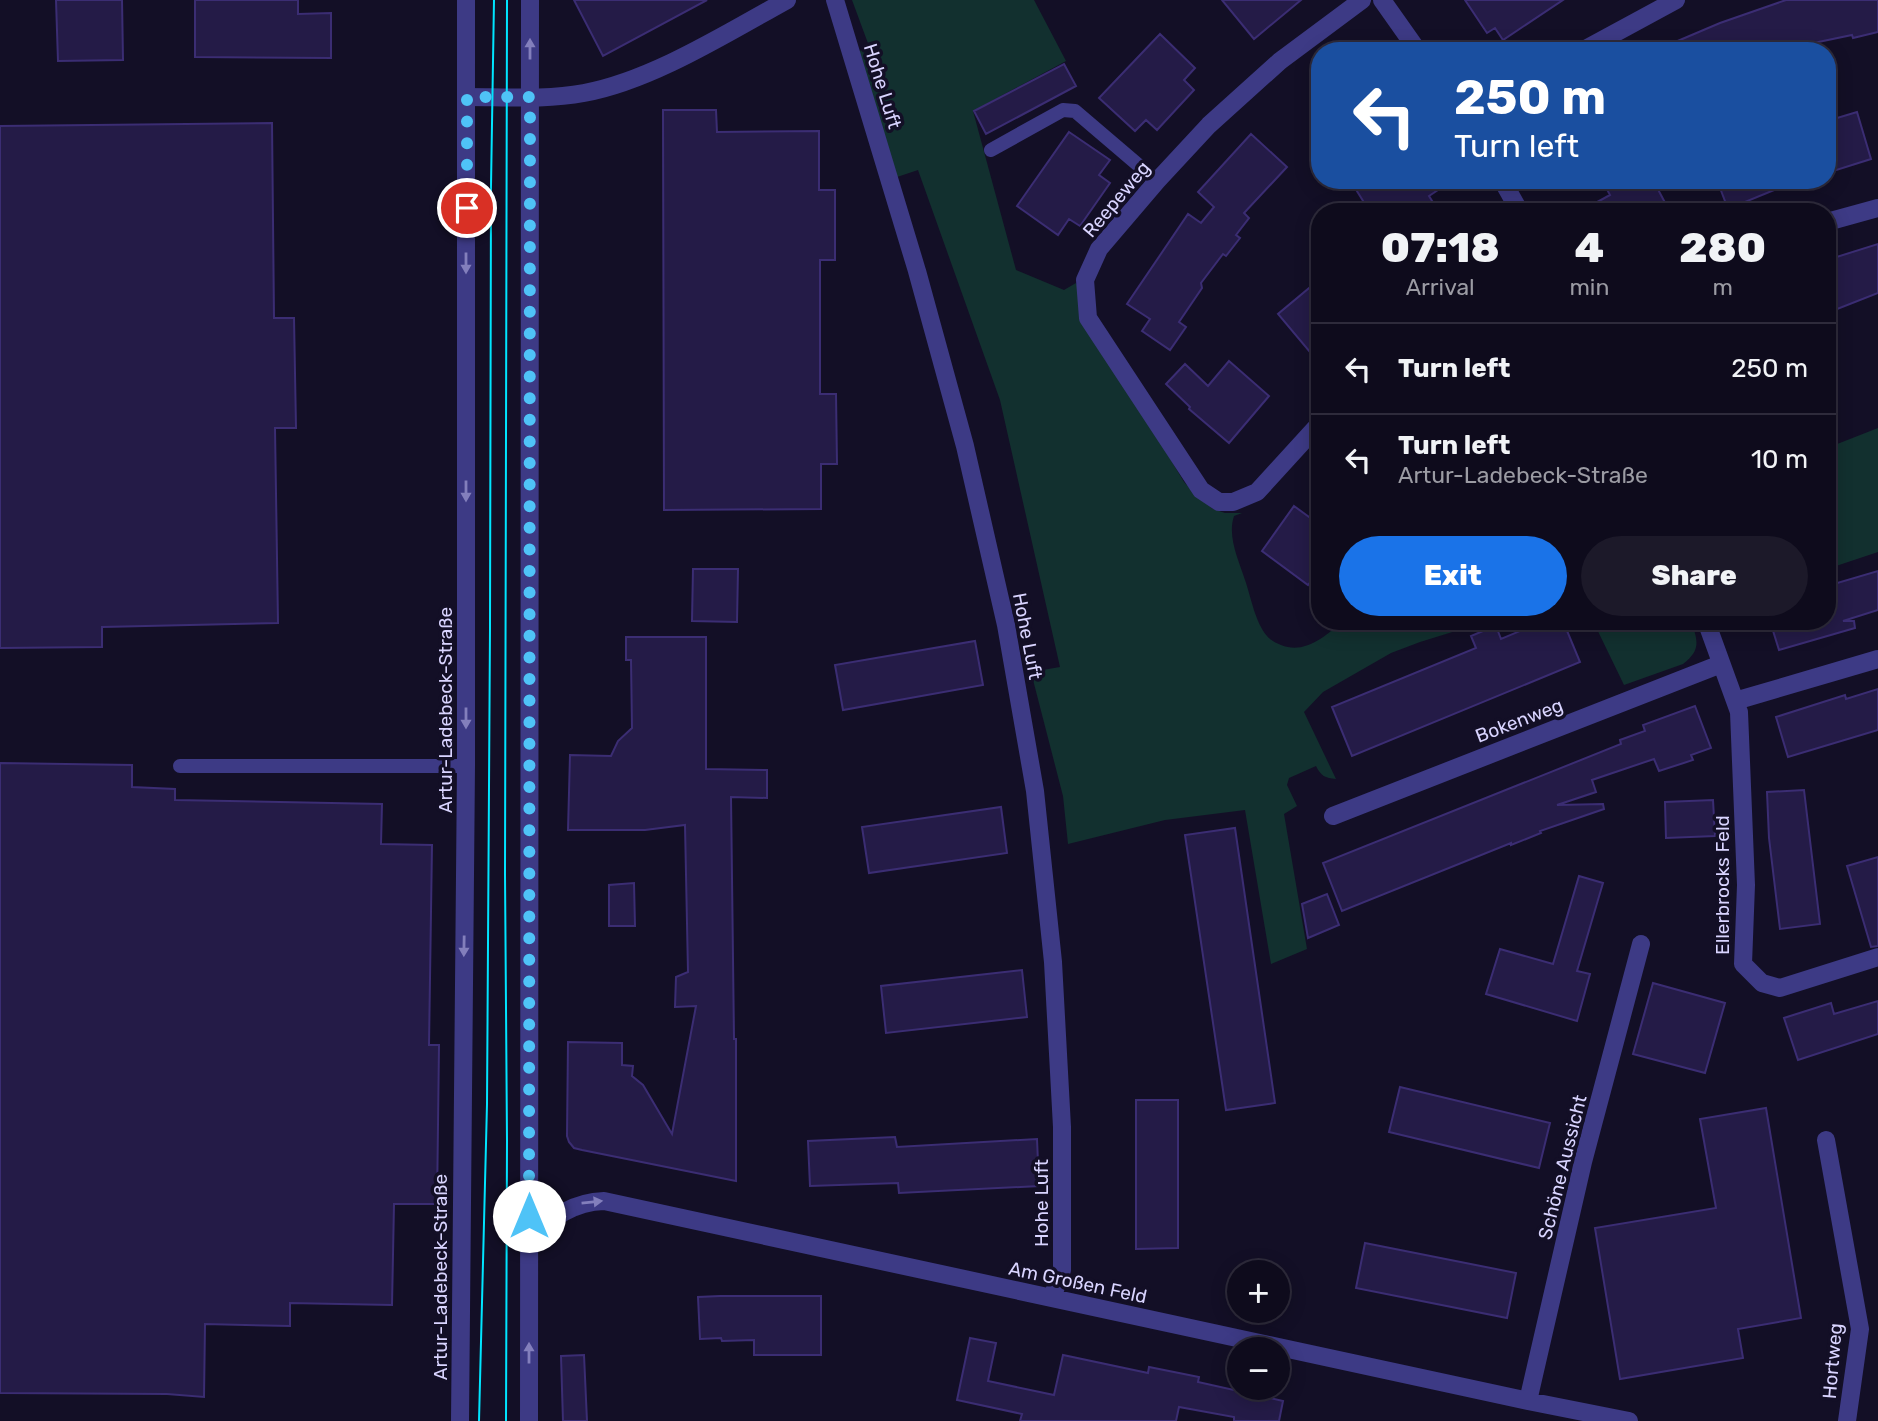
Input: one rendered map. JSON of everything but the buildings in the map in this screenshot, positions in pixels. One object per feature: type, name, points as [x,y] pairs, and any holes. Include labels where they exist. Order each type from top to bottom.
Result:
[{"type":"street","name":"Artur-Ladebeck-Straße","points":[[460,1421],[466,766],[466,0]]},
{"type":"street","points":[[529,1421],[530,0]]},
{"type":"street","points":[[467,97],[530,97],[584,93],[630,80],[672,62],[787,0]]},
{"type":"street","name":"Hohe Luft","points":[[835,0],[917,271],[965,446],[1006,625],[1035,792],[1053,962],[1062,1127],[1062,1270],[1052,1298]]},
{"type":"street","name":"Reepeweg","points":[[1311,433],[1256,492],[1233,502],[1219,502],[1201,490],[1088,318],[1085,280],[1099,249],[1209,125],[1280,61],[1362,0]]},
{"type":"street","points":[[1382,0],[1412,42]]},
{"type":"street","points":[[1599,42],[1676,0]]},
{"type":"street","points":[[1836,220],[1878,208]]},
{"type":"street","name":"Ellerbrocks Feld","points":[[1709,630],[1739,712],[1746,885],[1743,964],[1762,983],[1780,988],[1878,957]]},
{"type":"street","points":[[1735,701],[1878,659]]},
{"type":"street","name":"Bokenweg","points":[[1332,816],[1721,664]]},
{"type":"street","name":"Schöne Aussicht","points":[[1528,1401],[1583,1162],[1641,944]]},
{"type":"street","name":"Hortweg","points":[[1826,1140],[1860,1329],[1847,1421]]},
{"type":"street","name":"Am Großen Feld","points":[[529,1242],[549,1221],[578,1204],[604,1201],[1629,1421]]},
{"type":"lane","points":[[991,150],[1063,110],[1075,111],[1157,181]]},
{"type":"lane","points":[[180,766],[466,766]]},
{"type":"green space","points":[[852,0],[1034,0],[1066,61],[973,111],[1016,270],[1064,290],[1076,283],[1150,425],[1184,482],[1213,509],[1225,513],[1242,513],[1234,516],[1233,540],[1256,617],[1268,637],[1281,645],[1298,648],[1322,638],[1332,630],[1459,630],[1391,653],[1323,692],[1304,712],[1336,779],[1324,776],[1316,766],[1289,778],[1287,785],[1297,806],[1284,814],[1307,949],[1271,964],[1245,810],[1165,820],[1068,844],[1063,796],[1031,672],[1060,667],[1000,400],[918,170],[897,177],[856,53],[869,46]]},
{"type":"green space","points":[[1878,428],[1878,552],[1836,566],[1836,444]]},
{"type":"green space","points":[[1597,630],[1693,630],[1695,650],[1683,664],[1624,685]]},
{"type":"tram line","points":[[479,1421],[487,1104],[494,0]]},
{"type":"tram line","points":[[506,1421],[507,0]]},
{"type":"route","points":[[467,208],[467,97],[530,97],[529,1216]]}]
